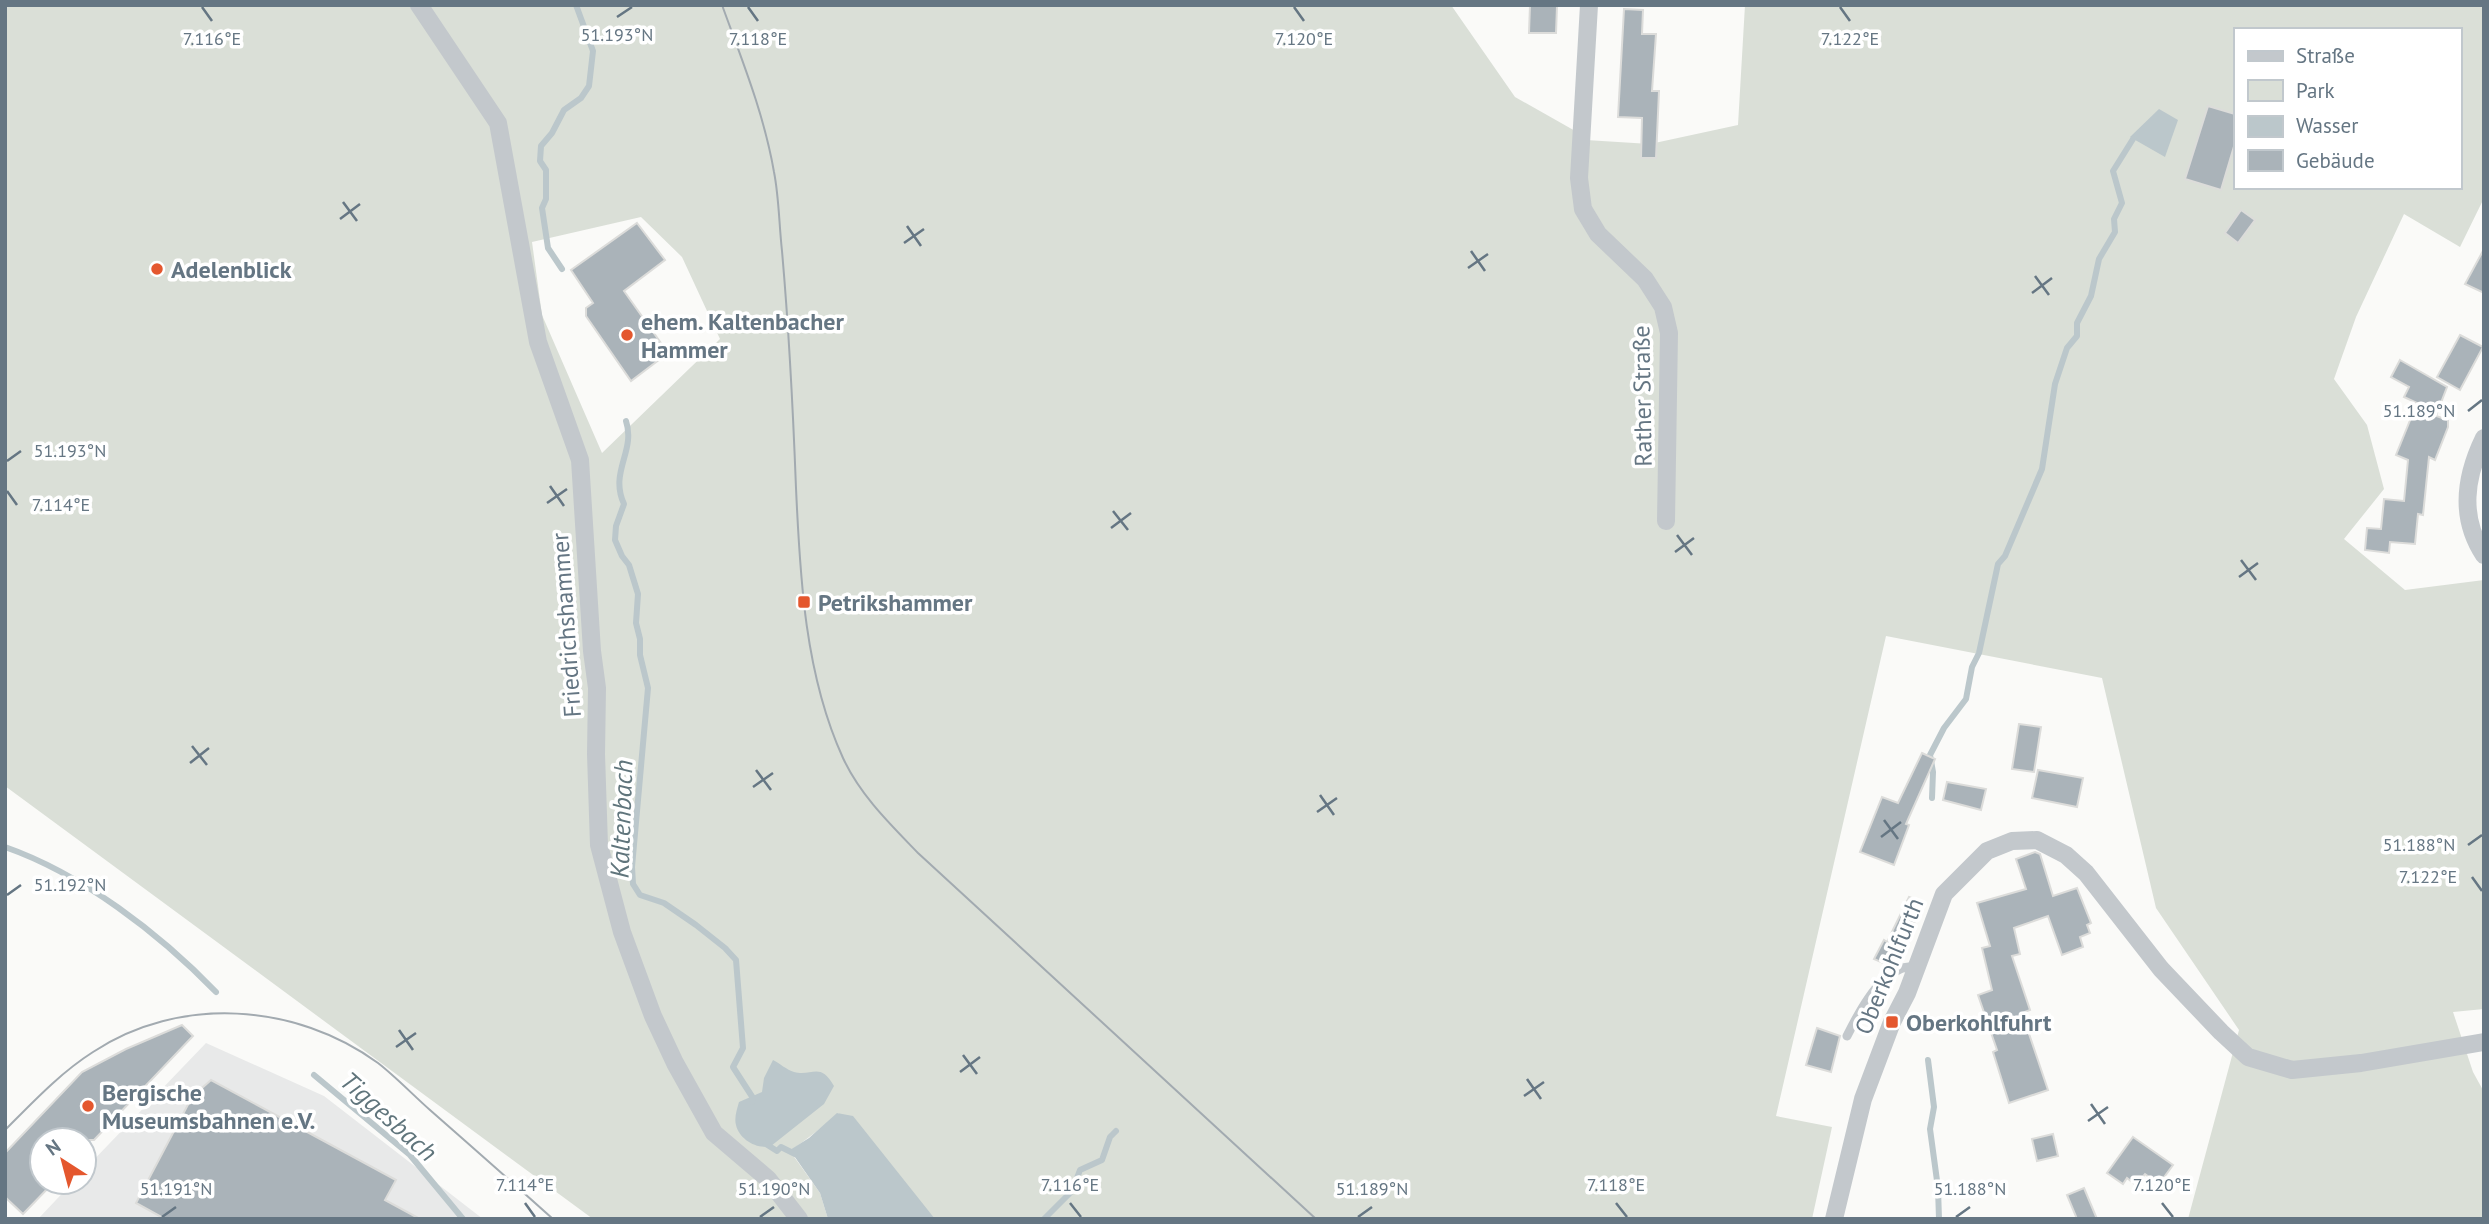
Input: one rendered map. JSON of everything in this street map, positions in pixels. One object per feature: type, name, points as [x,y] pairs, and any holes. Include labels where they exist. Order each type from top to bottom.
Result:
[{"type":"street","name":"Friedrichshammer","points":[[419,5],[498,123],[538,342],[580,460],[592,651],[597,688],[599,845],[622,932],[653,1016],[675,1063],[714,1133],[768,1179],[799,1219]]},
{"type":"street","name":"Rather Straße","points":[[1588,5],[1579,178],[1583,209],[1598,234],[1645,279],[1663,307],[1669,332],[1666,521]]},
{"type":"street","points":[[2484,438],[2472,463],[2467,514],[2476,544],[2484,555]]},
{"type":"street","name":"Oberkohlfurth","points":[[1834,1219],[1863,1100],[1944,894],[1987,851],[2012,841],[2037,840],[2066,855],[2086,873],[2161,969],[2248,1057],[2292,1070],[2361,1063],[2484,1042]]},
{"type":"lane","points":[[1847,1036],[1871,994],[1900,969],[1917,966]]},
{"type":"lane","points":[[2465,1046],[2484,1052]]},
{"type":"shaded area","points":[[206,1043],[324,1096],[483,1219],[38,1219],[60,1196],[98,1196],[98,1155]]},
{"type":"green space","points":[[5,5],[1451,5],[1515,97],[1577,132],[1586,140],[1650,144],[1738,125],[1745,5],[2484,5],[2484,198],[2460,247],[2404,214],[2356,317],[2334,379],[2367,425],[2384,489],[2344,539],[2405,590],[2484,580],[2484,1009],[2453,1012],[2473,1072],[2484,1092],[2484,1219],[2188,1219],[2239,1030],[2156,908],[2102,678],[1886,636],[1776,1116],[1832,1127],[1812,1219],[935,1219],[838,1113],[790,1151],[820,1193],[828,1219],[593,1219],[5,786]],"holes":[[[641,217],[682,257],[720,339],[602,453],[542,315],[532,242]]]},
{"type":"water","points":[[2159,109],[2178,120],[2165,157],[2130,137]]},
{"type":"water","points":[[773,1060],[794,1072],[820,1072],[829,1078],[834,1086],[824,1104],[771,1146],[766,1147],[749,1142],[741,1135],[736,1125],[736,1116],[739,1102],[762,1092],[764,1078]]},
{"type":"water","points":[[837,1113],[853,1116],[935,1219],[828,1219],[820,1193],[790,1150],[809,1138]]},
{"type":"building","points":[[1530,5],[1557,6],[1556,33],[1529,33]]},
{"type":"building","points":[[1624,9],[1643,10],[1642,34],[1656,34],[1652,91],[1659,91],[1656,158],[1641,158],[1642,118],[1618,117]]},
{"type":"building","points":[[2208,106],[2234,114],[2234,146],[2221,190],[2185,179]]},
{"type":"building","points":[[2241,210],[2255,220],[2238,243],[2225,233]]},
{"type":"building","points":[[637,223],[665,260],[624,291],[668,353],[631,381],[586,316],[586,308],[593,303],[571,270]]},
{"type":"building","points":[[2484,249],[2484,293],[2465,284]]},
{"type":"building","points":[[2460,335],[2483,347],[2460,390],[2437,377]]},
{"type":"building","points":[[2400,360],[2447,387],[2436,416],[2448,420],[2448,427],[2435,460],[2429,457],[2423,515],[2418,514],[2415,544],[2390,542],[2389,553],[2365,550],[2367,528],[2381,529],[2384,499],[2404,501],[2408,460],[2396,455],[2417,403],[2404,397],[2409,387],[2391,377]]},
{"type":"building","points":[[2019,724],[2041,727],[2034,772],[2012,769]]},
{"type":"building","points":[[1922,753],[1935,759],[1906,824],[1909,825],[1894,865],[1860,852],[1882,797],[1898,803]]},
{"type":"building","points":[[2038,770],[2083,778],[2077,807],[2032,798]]},
{"type":"building","points":[[1947,782],[1986,789],[1981,810],[1943,800]]},
{"type":"building","points":[[2035,852],[2040,854],[2053,896],[2077,888],[2091,923],[2087,925],[2090,933],[2080,937],[2083,947],[2062,955],[2048,916],[2014,928],[2020,954],[2012,956],[2030,1010],[2022,1013],[2048,1090],[2009,1103],[1993,1052],[1997,1050],[1978,995],[1992,990],[1982,948],[1990,946],[1977,903],[2026,889],[2016,859]]},
{"type":"building","points":[[1909,897],[1924,903],[1894,964],[1890,966],[1874,959],[1884,940],[1887,942]]},
{"type":"building","name":"Bergische Museumsbahnen e.V.","points":[[182,1025],[193,1036],[98,1136],[98,1126],[31,1126],[82,1072]]},
{"type":"building","points":[[1817,1028],[1840,1036],[1831,1072],[1806,1065]]},
{"type":"building","points":[[211,1080],[396,1180],[385,1200],[420,1219],[165,1219],[136,1203],[192,1097]]},
{"type":"building","name":"Bergische Museumsbahnen e.V.","points":[[28,1129],[28,1196],[40,1196],[23,1214],[5,1197],[5,1153]]},
{"type":"building","points":[[2053,1134],[2058,1156],[2037,1161],[2032,1139]]},
{"type":"building","points":[[2133,1137],[2173,1165],[2159,1184],[2145,1174],[2136,1185],[2127,1178],[2123,1184],[2107,1173]]},
{"type":"building","points":[[2084,1188],[2097,1219],[2077,1219],[2067,1195]]},
{"type":"waterway","name":"Kaltenbach","points":[[562,269],[548,248],[542,208],[546,199],[546,170],[540,161],[541,146],[552,133],[564,110],[581,98],[589,86],[593,51],[576,5]]},
{"type":"waterway","points":[[1932,798],[1933,772],[1930,755],[1944,728],[1966,699],[1998,564],[2005,556],[2042,469],[2055,384],[2067,348],[2077,336],[2077,323],[2091,296],[2099,259],[2115,232],[2114,219],[2122,203],[2113,171],[2133,139]]},
{"type":"waterway","name":"Kaltenbach","points":[[626,421],[628,442],[619,482],[624,504],[616,526],[615,540],[629,565],[638,594],[636,623],[648,688],[632,867],[633,884],[640,895],[664,903],[696,925],[736,960],[743,1048],[733,1067],[753,1098],[752,1102]]},
{"type":"waterway","name":"Tiggesbach","points":[[5,847],[91,889],[170,948],[216,992]]},
{"type":"waterway","points":[[1928,1060],[1934,1107],[1930,1129],[1939,1219]]},
{"type":"waterway","name":"Tiggesbach","points":[[314,1075],[410,1155],[463,1219]]},
{"type":"waterway","points":[[1044,1219],[1072,1191],[1080,1170],[1102,1160],[1110,1137],[1116,1131]]},
{"type":"waterway","name":"Kaltenbach","points":[[766,1144],[777,1151],[781,1147],[795,1154]]},
{"type":"tram line","points":[[722,5],[758,108],[776,181],[807,626],[820,693],[843,758],[867,797],[918,853],[1316,1219]]},
{"type":"tram line","points":[[5,1130],[69,1069],[93,1052],[127,1034],[162,1021],[199,1015],[237,1014],[274,1018],[311,1028],[346,1043],[378,1063],[553,1219]]},
{"type":"place","name":"Adelenblick","points":[[157,269]]},
{"type":"place","name":"ehem. Kaltenbacher Hammer","points":[[627,335]]},
{"type":"place","name":"Petrikshammer","points":[[804,602]]},
{"type":"place","name":"Oberkohlfuhrt","points":[[1892,1022]]},
{"type":"place","name":"Bergische Museumsbahnen e.V.","points":[[88,1106]]}]
